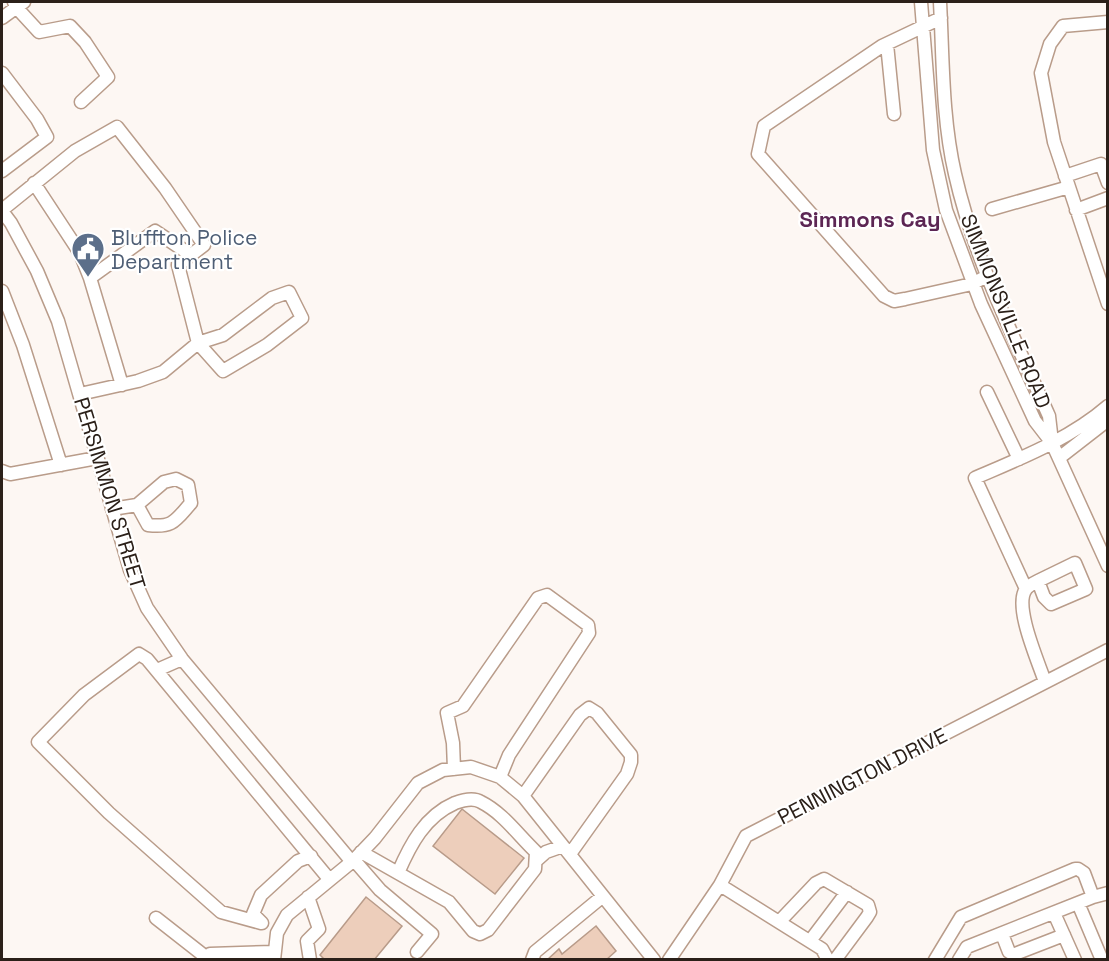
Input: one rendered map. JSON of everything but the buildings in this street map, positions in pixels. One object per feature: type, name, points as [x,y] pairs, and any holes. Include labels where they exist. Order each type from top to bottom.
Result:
[{"type":"street","name":"SIMMONSVILLE ROAD","points":[[921,2],[933,150],[946,210],[972,284],[1035,421],[1052,443],[1107,566]]},
{"type":"street","name":"SIMMONSVILLE ROAD","points":[[940,2],[947,118],[954,173],[975,248],[1049,416],[1052,443]]},
{"type":"street","points":[[2,18],[18,4],[39,32],[70,26],[85,42],[108,77],[81,102]]},
{"type":"street","points":[[941,18],[887,44],[764,126],[758,154],[884,296],[894,301],[972,284],[987,276]]},
{"type":"street","points":[[1107,22],[1063,26],[1050,44],[1041,73],[1054,142],[1107,304]]},
{"type":"street","points":[[887,44],[894,114]]},
{"type":"street","points":[[2,73],[37,119],[47,137],[2,171]]},
{"type":"street","points":[[2,211],[75,151],[117,127],[165,188],[204,245],[178,265],[198,343],[223,371],[267,345],[302,318],[289,292],[272,298],[223,335],[198,343],[164,372],[122,385],[80,394]]},
{"type":"street","points":[[992,209],[1067,181],[1101,164],[1107,183]]},
{"type":"street","points":[[34,183],[80,253],[90,278],[122,385]]},
{"type":"street","points":[[1076,210],[1107,198]]},
{"type":"street","name":"PERSIMMON STREET","points":[[2,211],[11,223],[49,295],[137,590],[147,608],[182,659],[356,858],[380,890],[432,934],[417,952]]},
{"type":"street","points":[[90,278],[155,231],[191,255]]},
{"type":"street","points":[[2,291],[23,345],[61,465]]},
{"type":"street","points":[[987,392],[1019,459]]},
{"type":"street","points":[[1026,589],[975,478],[1052,443],[1091,420],[1107,406]]},
{"type":"street","points":[[1059,458],[1107,420]]},
{"type":"street","points":[[2,471],[10,474],[97,458]]},
{"type":"street","points":[[112,509],[137,505],[164,483],[176,478],[188,485],[191,503],[175,521],[163,526],[148,525],[137,505]]},
{"type":"street","points":[[1038,581],[1026,589],[1023,611],[1045,682]]},
{"type":"street","points":[[454,769],[453,743],[447,713],[463,706],[538,598],[547,595],[588,625],[589,633],[509,755],[500,777]]},
{"type":"street","name":"PENNINGTON DRIVE","points":[[669,960],[720,885],[746,836],[1107,650]]},
{"type":"street","points":[[280,928],[221,912],[109,813],[38,742],[84,695],[139,654],[157,670],[329,879]]},
{"type":"street","points":[[157,670],[182,659]]},
{"type":"street","points":[[523,796],[580,715],[589,708],[597,713],[631,755],[627,774],[566,850],[546,852],[537,860]]},
{"type":"street","points":[[156,918],[206,959],[210,954],[274,956],[280,928],[287,915],[356,858],[375,838],[418,783],[443,770],[471,767],[500,777],[523,796],[654,960]]},
{"type":"street","points":[[356,858],[415,881],[449,902],[468,926],[480,934],[488,930],[535,869],[537,860],[536,852],[498,813],[479,800],[464,799],[432,816],[418,832],[398,873]]},
{"type":"street","points":[[261,923],[253,915],[261,896],[298,861],[311,856]]},
{"type":"street","points":[[935,960],[961,917],[1075,869],[1084,873],[1094,897]]},
{"type":"street","points":[[779,922],[821,880],[828,880],[867,905],[870,912],[835,960]]},
{"type":"street","points":[[720,885],[822,949],[828,960]]},
{"type":"street","points":[[810,941],[847,892]]},
{"type":"street","points":[[959,960],[967,948],[1107,893]]},
{"type":"street","points":[[532,960],[535,952],[603,896]]},
{"type":"street","points":[[308,897],[319,929],[307,941],[310,960]]},
{"type":"street","points":[[1078,903],[1102,960]]},
{"type":"street","points":[[1054,913],[1075,960]]},
{"type":"street","points":[[1002,934],[1010,952],[1015,954],[1064,935]]},
{"type":"place","name":"Bluffton Police Department","points":[[88,278]]},
{"type":"district","name":"Simmons Cay","points":[[870,219]]}]
